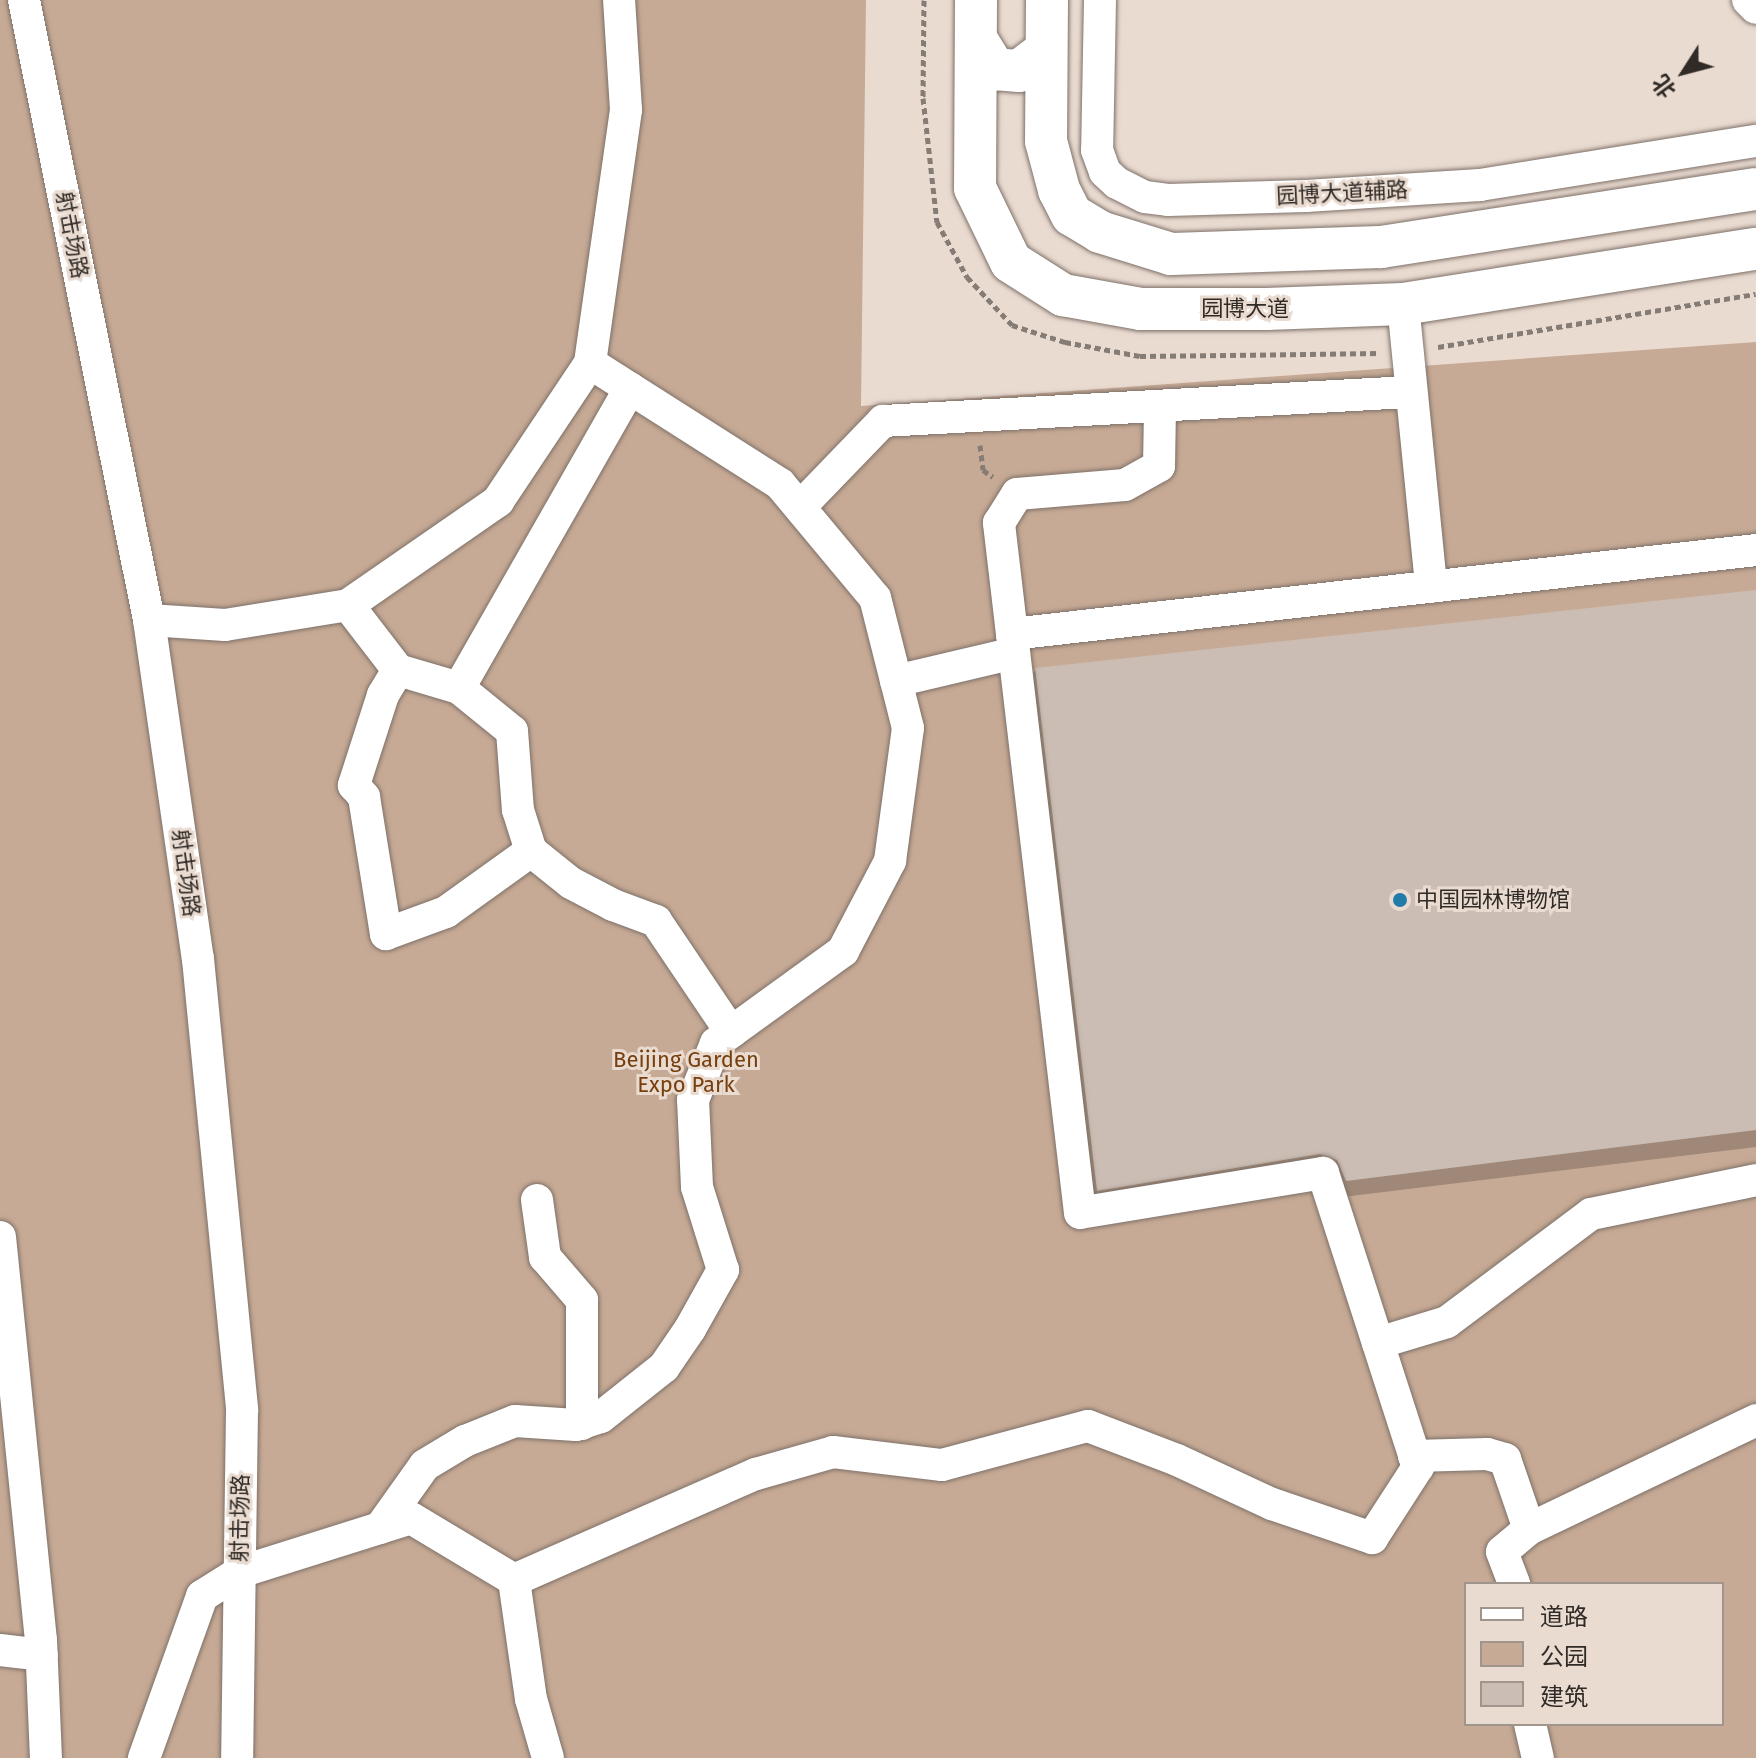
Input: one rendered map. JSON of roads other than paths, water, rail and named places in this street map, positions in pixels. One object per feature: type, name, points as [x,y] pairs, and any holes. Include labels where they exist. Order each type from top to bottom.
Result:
[{"type":"main road","points":[[1047,0],[1046,141],[1059,190],[1072,215],[1100,232],[1171,254],[1381,247],[1756,189]]},
{"type":"main road","points":[[976,20],[995,69],[1019,71],[1046,51]]},
{"type":"main road","name":"园博大道","points":[[976,20],[975,188],[1011,262],[1063,295],[1141,309],[1403,304],[1756,249]]},
{"type":"street","name":"射击场路","points":[[24,0],[149,620],[198,959],[240,1395],[237,1758]]},
{"type":"street","points":[[149,620],[225,625],[348,605],[498,501],[590,363],[626,110],[619,0]]},
{"type":"street","name":"园博大道辅路","points":[[1100,0],[1097,150],[1105,172],[1117,183],[1145,197],[1168,200],[1306,196],[1480,185],[1756,141]]},
{"type":"street","points":[[1748,0],[1756,8]]},
{"type":"street","points":[[1403,304],[1409,392],[1431,587]]},
{"type":"street","points":[[380,1528],[425,1465],[465,1441],[515,1421],[582,1424],[601,1417],[664,1367],[723,1270],[697,1187],[693,1100],[716,1043],[843,951],[890,861],[908,728],[875,598],[780,484],[590,363]]},
{"type":"street","points":[[459,688],[630,388]]},
{"type":"street","points":[[800,507],[883,421],[1409,392]]},
{"type":"street","points":[[514,1580],[756,1474],[833,1452],[942,1465],[1088,1426],[1177,1460],[1272,1504],[1372,1538],[1418,1467],[1323,1173],[1080,1213],[999,523],[1017,494],[1125,485],[1159,466],[1160,407]]},
{"type":"street","points":[[896,681],[1013,643],[1431,587],[1756,550]]},
{"type":"street","points":[[348,605],[398,670],[459,688],[512,731],[518,810],[531,851],[571,883],[613,905],[656,921],[731,1032]]},
{"type":"street","points":[[398,670],[383,695],[354,785],[364,797],[386,934],[446,912],[531,851]]},
{"type":"street","points":[[1378,1343],[1447,1322],[1591,1214],[1756,1180]]},
{"type":"street","points":[[537,1200],[545,1257],[582,1300],[582,1424]]},
{"type":"street","points":[[0,1237],[42,1655],[46,1758]]},
{"type":"street","points":[[1513,1582],[1502,1552],[1529,1529],[1756,1420]]},
{"type":"street","points":[[1414,1456],[1487,1454],[1505,1459],[1529,1529]]},
{"type":"street","points":[[144,1758],[202,1596],[240,1572],[411,1518],[514,1580]]},
{"type":"street","points":[[514,1580],[531,1699],[548,1758]]},
{"type":"street","points":[[0,1650],[42,1655]]},
{"type":"street","points":[[1530,1726],[1538,1758]]},
{"type":"place","name":"中国园林博物馆","points":[[1400,900]]},
{"type":"park label","name":"Beijing Garden Expo Park","points":[[686,1072]]}]
